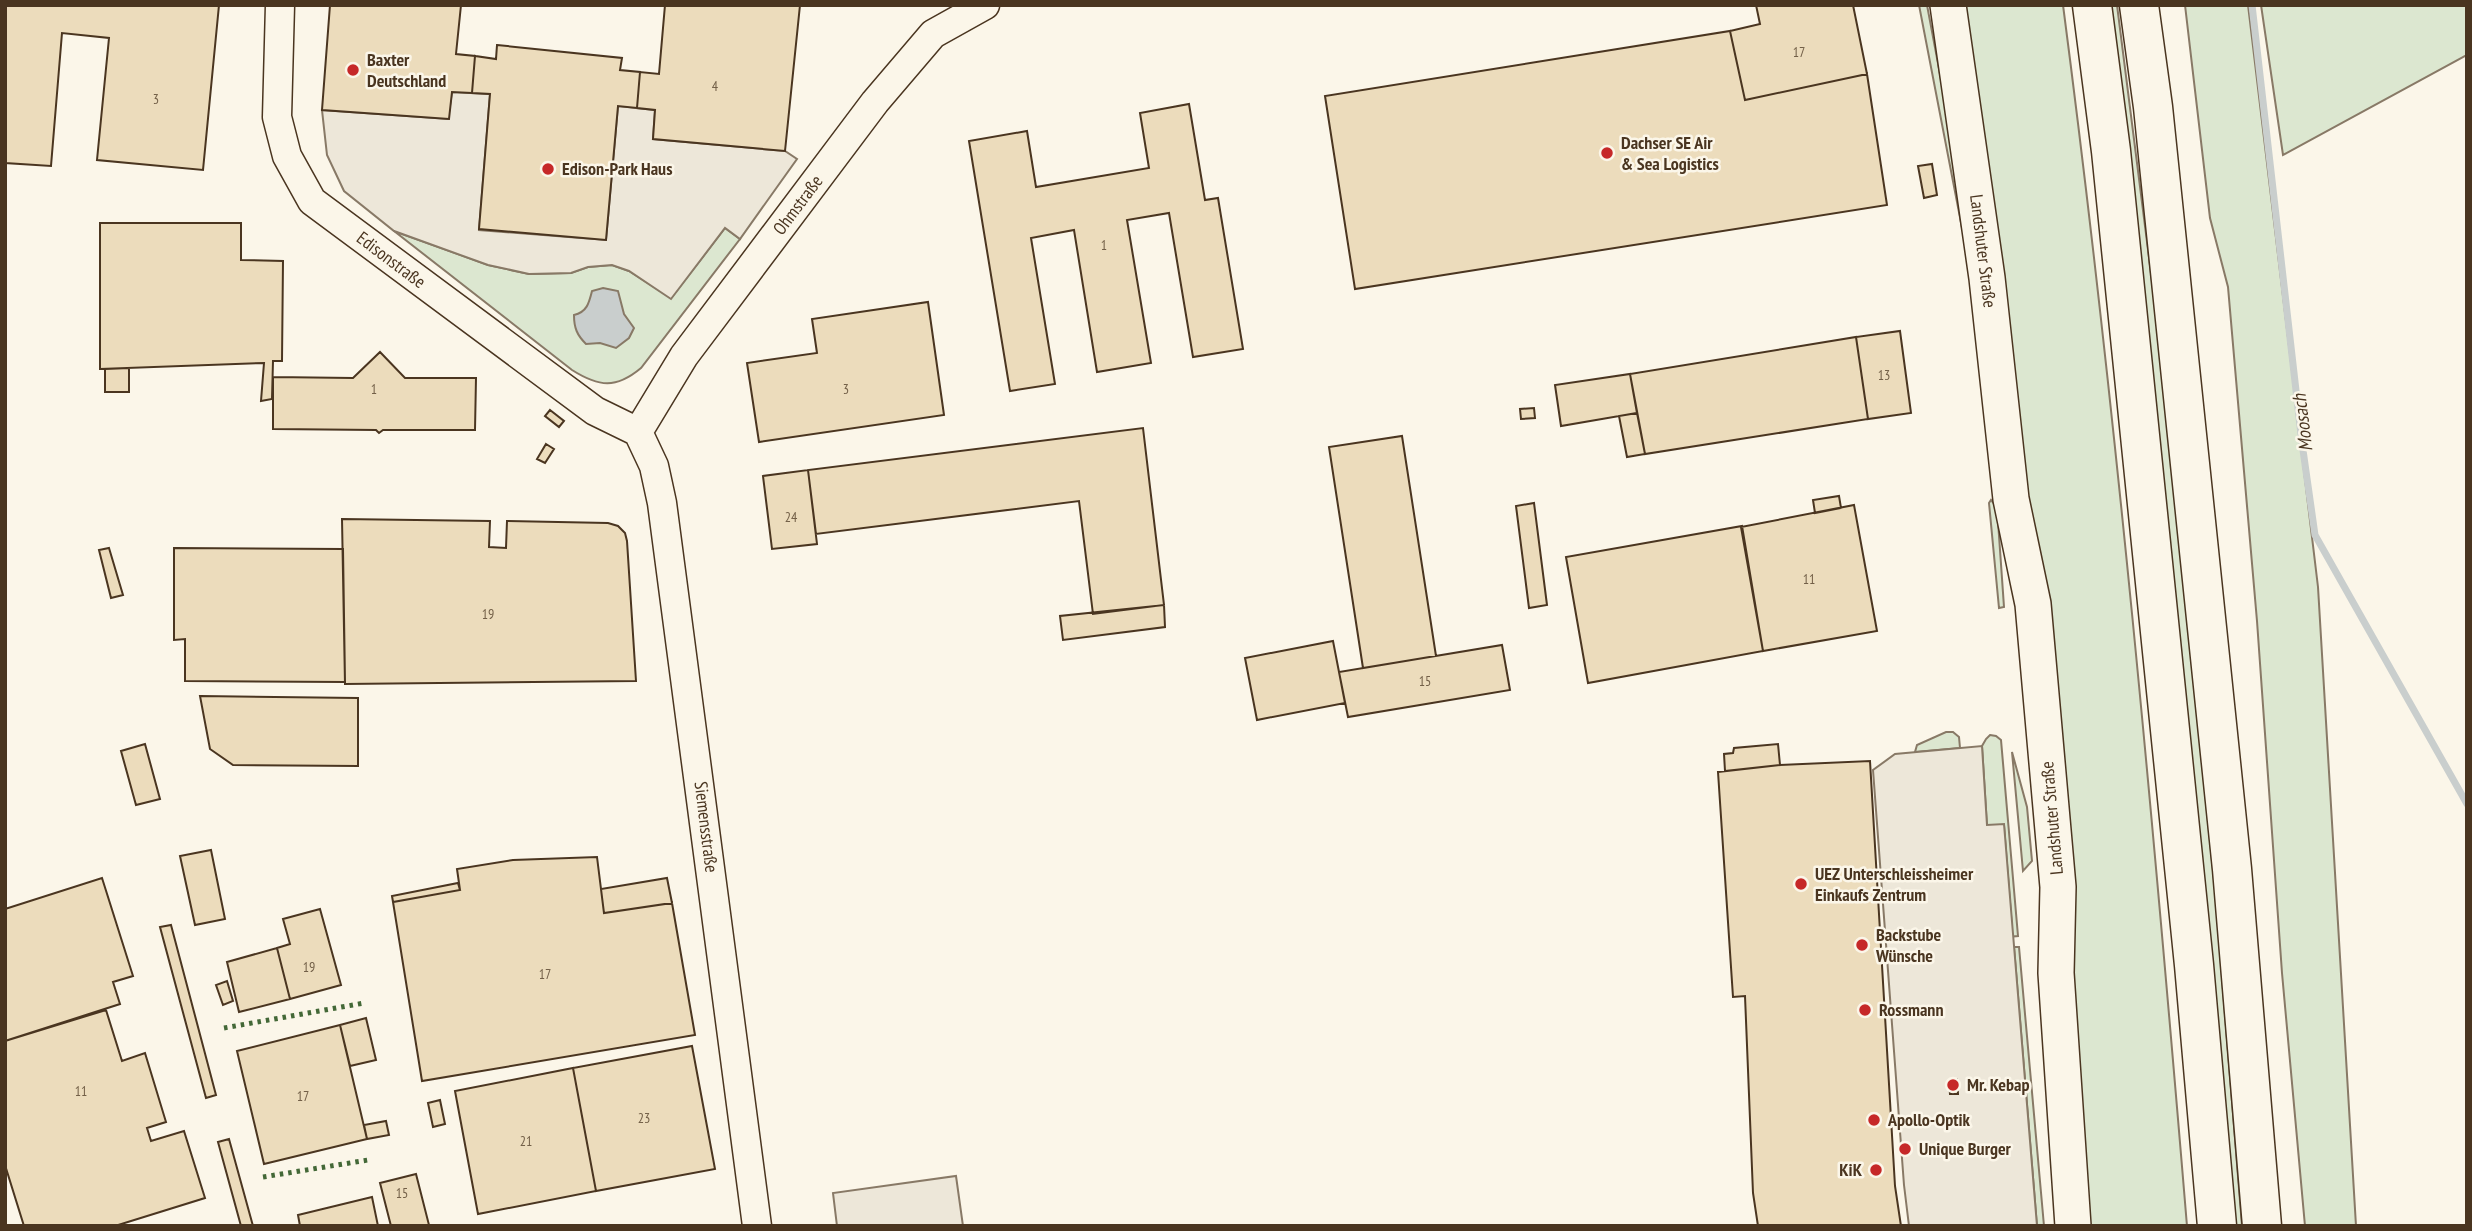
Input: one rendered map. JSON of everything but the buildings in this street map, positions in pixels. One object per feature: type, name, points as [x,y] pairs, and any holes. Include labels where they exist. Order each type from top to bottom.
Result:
[{"type":"highway","points":[[2092,5],[2111,151],[2194,965],[2217,1226]]},
{"type":"highway","points":[[2139,5],[2156,135],[2228,828],[2262,1226]]},
{"type":"main road","name":"Landshuter Straße","points":[[1948,5],[1987,278],[2011,499],[2033,604],[2058,887],[2056,973],[2073,1226]]},
{"type":"street","name":"Edisonstraße","points":[[280,5],[278,117],[287,156],[312,201],[595,411],[638,432]]},
{"type":"street","name":"Ohmstraße","points":[[638,432],[684,356],[875,102],[933,34],[985,5]]},
{"type":"street","name":"Siemensstraße","points":[[638,432],[654,466],[662,503],[757,1226]]},
{"type":"green space","points":[[1919,5],[1927,5],[1968,223],[1962,228]]},
{"type":"green space","points":[[1965,5],[2063,5],[2100,310],[2132,615],[2187,1226],[2089,1226],[2038,574]]},
{"type":"green space","points":[[2104,5],[2117,5],[2156,313],[2215,890],[2242,1226],[2229,1226]]},
{"type":"green space","points":[[2185,5],[2248,5],[2318,587],[2356,1226],[2305,1226],[2282,973],[2257,621],[2228,287],[2210,218]]},
{"type":"green space","points":[[2261,5],[2467,5],[2467,55],[2283,155]]},
{"type":"green space","points":[[725,228],[740,239],[641,368],[623,380],[607,383],[591,380],[572,370],[394,231],[488,265],[529,274],[571,273],[588,267],[612,265],[629,271],[671,298]]},
{"type":"green space","points":[[1991,500],[1997,507],[2004,607],[1999,608],[1989,503]]},
{"type":"green space","points":[[1946,732],[1953,732],[1959,737],[1960,748],[1915,752],[1917,745]]},
{"type":"green space","points":[[1990,735],[2001,740],[2018,936],[1996,938],[2012,928],[2004,825],[1987,826],[1982,746]]},
{"type":"green space","points":[[2012,752],[2027,807],[2032,861],[2023,871]]},
{"type":"green space","points":[[2014,947],[2019,947],[2044,1226],[2037,1226]]},
{"type":"shaded area","points":[[452,92],[490,94],[479,230],[606,240],[618,106],[655,110],[653,139],[785,151],[797,159],[740,239],[725,228],[671,299],[629,271],[612,265],[588,267],[571,273],[529,274],[488,265],[394,231],[344,191],[327,155],[322,110],[448,119]]},
{"type":"shaded area","points":[[603,288],[618,291],[624,314],[634,328],[629,338],[616,348],[600,343],[586,344],[575,328],[574,315],[585,309],[592,291]]},
{"type":"shaded area","points":[[1982,746],[1987,825],[2004,824],[2037,1226],[1909,1226],[1873,770],[1895,754]]},
{"type":"shaded area","points":[[956,1176],[963,1226],[837,1226],[833,1193]]},
{"type":"waterway","name":"Moosach","points":[[2252,5],[2315,535],[2467,804]]},
{"type":"hedge","points":[[224,1028],[364,1003]]},
{"type":"hedge","points":[[263,1177],[368,1160]]},
{"type":"place","name":"Baxter Deutschland","points":[[353,70]]},
{"type":"place","name":"Dachser SE Air & Sea Logistics","points":[[1607,153]]},
{"type":"place","name":"Edison-Park Haus","points":[[548,169]]},
{"type":"place","name":"UEZ Unterschleissheimer Einkaufs Zentrum","points":[[1801,884]]},
{"type":"place","name":"Backstube Wünsche","points":[[1862,945]]},
{"type":"place","name":"Rossmann","points":[[1865,1010]]},
{"type":"place","name":"Mr. Kebap","points":[[1953,1085]]},
{"type":"place","name":"Apollo-Optik","points":[[1874,1120]]},
{"type":"place","name":"Unique Burger","points":[[1905,1149]]},
{"type":"place","name":"KiK","points":[[1876,1170]]}]
